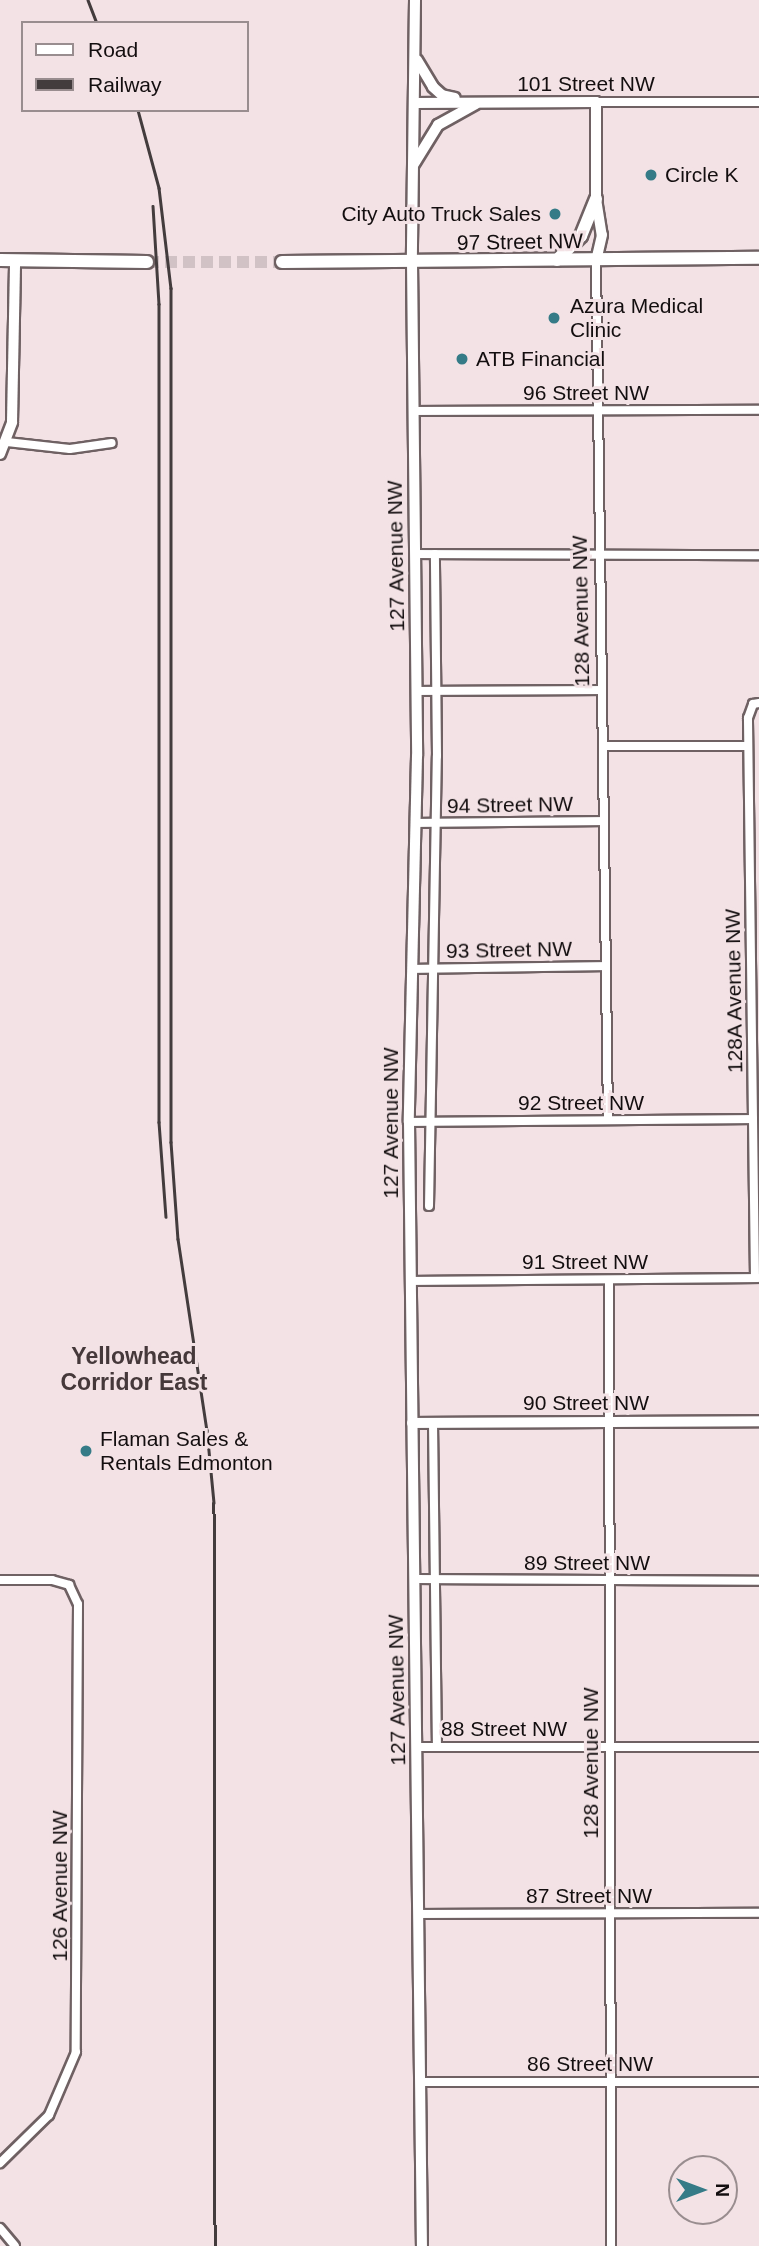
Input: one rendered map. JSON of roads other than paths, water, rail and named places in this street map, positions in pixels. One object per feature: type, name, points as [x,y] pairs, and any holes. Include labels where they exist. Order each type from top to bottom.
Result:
[{"type":"main road","name":"127 Avenue NW","points":[[415,0],[412,262],[416,823],[409,1122],[422,2246]]},
{"type":"main road","points":[[415,54],[424,76],[442,94],[478,103]]},
{"type":"main road","name":"101 Street NW","points":[[414,103],[596,102]]},
{"type":"main road","name":"128 Avenue NW","points":[[596,102],[596,199],[602,234],[598,260]]},
{"type":"main road","points":[[412,165],[438,125],[478,103]]},
{"type":"main road","points":[[557,260],[581,236],[596,199]]},
{"type":"main road","name":"97 Street NW","points":[[282,262],[759,258]]},
{"type":"main road","points":[[0,260],[146,262]]},
{"type":"main road","points":[[0,454],[7,442],[12,422],[15,261]]},
{"type":"main road","name":"90 Street NW","points":[[412,1423],[759,1421]]},
{"type":"street","name":"101 Street NW","points":[[596,102],[759,102]]},
{"type":"street","name":"128 Avenue NW","points":[[598,260],[608,1120]]},
{"type":"street","name":"96 Street NW","points":[[413,411],[759,410]]},
{"type":"street","points":[[7,442],[70,449],[113,443]]},
{"type":"street","points":[[415,554],[759,555]]},
{"type":"street","name":"127 Avenue NW","points":[[429,1206],[428,1122],[435,823],[435,554]]},
{"type":"street","points":[[416,691],[602,690]]},
{"type":"street","name":"128A Avenue NW","points":[[756,703],[748,718],[748,746],[755,945],[753,1119],[757,1278]]},
{"type":"street","points":[[603,746],[748,746]]},
{"type":"street","points":[[749,804],[759,804]]},
{"type":"street","name":"94 Street NW","points":[[416,823],[604,821]]},
{"type":"street","name":"93 Street NW","points":[[412,969],[606,966]]},
{"type":"street","name":"92 Street NW","points":[[409,1122],[753,1119]]},
{"type":"street","name":"91 Street NW","points":[[411,1281],[757,1278]]},
{"type":"street","name":"128 Avenue NW","points":[[609,1280],[611,2246]]},
{"type":"street","name":"127 Avenue NW","points":[[433,1423],[437,1747]]},
{"type":"street","name":"89 Street NW","points":[[415,1579],[759,1581]]},
{"type":"street","name":"126 Avenue NW","points":[[0,1580],[51,1580],[69,1585],[78,1604],[76,2052],[50,2115],[0,2163]]},
{"type":"street","name":"88 Street NW","points":[[417,1747],[759,1747]]},
{"type":"street","name":"87 Street NW","points":[[419,1914],[759,1913]]},
{"type":"street","name":"86 Street NW","points":[[420,2082],[759,2082]]},
{"type":"street","points":[[0,2228],[15,2246]]},
{"type":"tunnel","points":[[147,262],[282,262]]},
{"type":"railway","points":[[88,0],[96,21]]},
{"type":"railway","points":[[139,112],[159,188],[171,288],[171,1142],[178,1239],[207,1430],[214,1503],[215,2246]]},
{"type":"railway","points":[[153,206],[159,304],[159,1122],[166,1217]]},
{"type":"place","name":"Circle K","points":[[651,175]]},
{"type":"place","name":"City Auto Truck Sales","points":[[555,214]]},
{"type":"place","name":"Azura Medical Clinic","points":[[554,318]]},
{"type":"place","name":"ATB Financial","points":[[462,359]]},
{"type":"place","name":"Flaman Sales & Rentals Edmonton","points":[[86,1451]]},
{"type":"district","name":"Yellowhead Corridor East","points":[[134,1369]]}]
